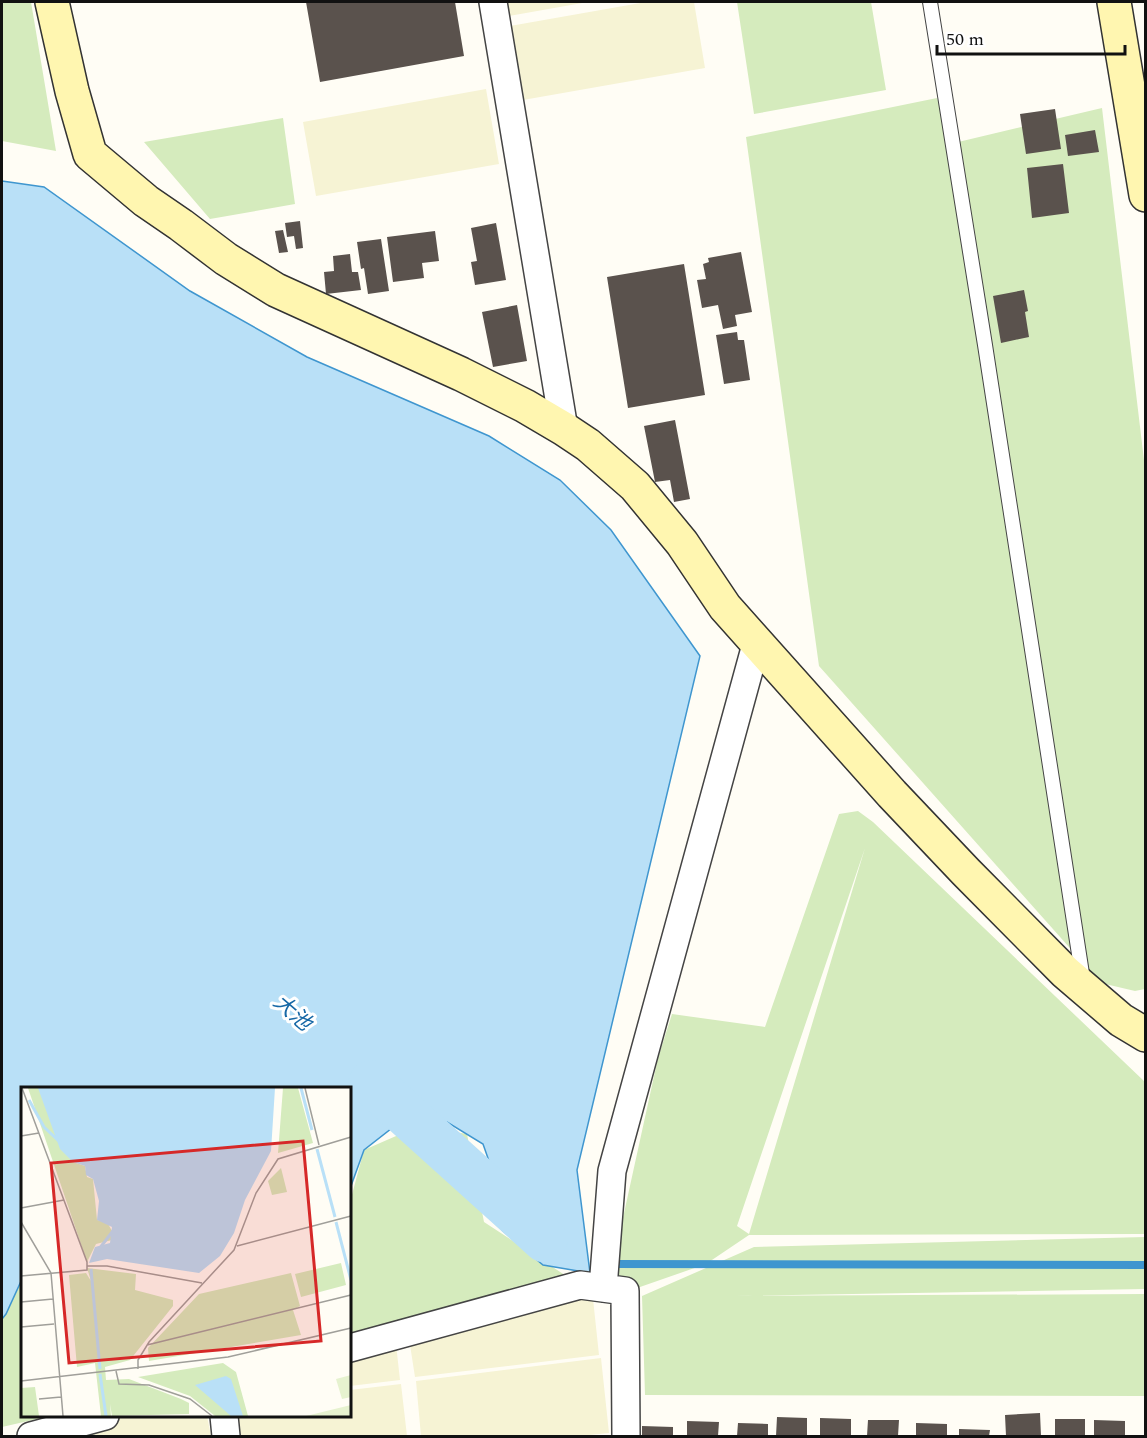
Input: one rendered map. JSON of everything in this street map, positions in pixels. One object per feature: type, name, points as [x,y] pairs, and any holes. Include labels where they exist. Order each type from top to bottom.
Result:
[{"type":"street","points":[[52,2],[72,91],[90,154],[146,201],[226,259],[276,291],[462,374],[525,406],[588,445],[635,486],[682,543],[725,607],[892,794],[1065,972],[1121,1020],[1146,1035]]},
{"type":"street","points":[[493,2],[564,429]]},
{"type":"street","points":[[1114,2],[1146,195]]},
{"type":"street","points":[[603,1288],[612,1171],[757,641]]},
{"type":"street","points":[[351,1348],[580,1285],[626,1290],[626,1437]]},
{"type":"street","points":[[31,1437],[101,1417]]},
{"type":"street","points":[[224,1417],[226,1437]]},
{"type":"lane","points":[[930,2],[1084,988]]},
{"type":"shaded area","points":[[507,2],[588,2],[509,16]]},
{"type":"shaded area","points":[[646,2],[694,2],[705,68],[523,100],[510,26]]},
{"type":"shaded area","points":[[486,89],[499,164],[316,196],[303,122]]},
{"type":"shaded area","points":[[591,1280],[599,1355],[415,1377],[408,1332]]},
{"type":"shaded area","points":[[395,1335],[400,1380],[351,1386],[351,1348]]},
{"type":"shaded area","points":[[601,1358],[609,1433],[580,1436],[421,1436],[416,1381]]},
{"type":"shaded area","points":[[401,1384],[407,1436],[219,1436],[217,1417],[351,1417],[351,1390]]},
{"type":"shaded area","points":[[95,1417],[207,1417],[211,1436],[28,1436]]},
{"type":"green space","points":[[2,2],[31,2],[56,151],[2,141]]},
{"type":"green space","points":[[737,2],[871,2],[886,90],[754,114]]},
{"type":"green space","points":[[937,98],[954,143],[1102,108],[1146,477],[1145,989],[1135,991],[1101,983],[819,666],[746,137]]},
{"type":"green space","points":[[283,118],[295,204],[210,219],[144,142]]},
{"type":"green space","points":[[858,811],[873,822],[1145,1082],[1145,1234],[749,1235],[706,1264],[640,1287],[615,1289],[619,1236],[658,1058],[672,1014],[765,1027],[839,814]],"holes":[[[865,848],[749,1234],[737,1226]]]},
{"type":"green space","points":[[419,1126],[467,1134],[484,1222],[580,1285],[351,1342],[351,1198],[364,1150]]},
{"type":"green space","points":[[1145,1237],[1145,1289],[733,1296],[1145,1294],[1145,1396],[645,1395],[642,1296],[754,1247]]},
{"type":"green space","points":[[21,1281],[21,1417],[46,1417],[2,1427],[2,1319]]},
{"type":"water","points":[[2,181],[44,187],[190,291],[307,357],[489,436],[560,480],[611,530],[700,656],[577,1170],[590,1273],[543,1265],[502,1230],[497,1184],[483,1144],[447,1122],[396,1125],[364,1150],[351,1186],[351,1087],[21,1087],[21,1281],[2,1319]]},
{"type":"building","points":[[306,2],[455,2],[464,56],[320,82]]},
{"type":"building","points":[[1055,109],[1061,149],[1026,154],[1020,114]]},
{"type":"building","points":[[1095,130],[1099,152],[1068,156],[1065,135]]},
{"type":"building","points":[[1063,164],[1069,213],[1032,218],[1027,168]]},
{"type":"building","points":[[300,221],[303,248],[296,249],[294,236],[287,237],[285,223]]},
{"type":"building","points":[[496,223],[506,280],[475,285],[471,262],[477,261],[471,228]]},
{"type":"building","points":[[283,230],[288,252],[279,253],[275,231]]},
{"type":"building","points":[[435,231],[439,261],[422,263],[424,278],[393,282],[387,237]]},
{"type":"building","points":[[381,239],[389,291],[368,294],[357,242]]},
{"type":"building","points":[[741,252],[752,312],[735,315],[737,326],[723,329],[718,305],[702,308],[697,280],[706,279],[703,264],[709,262],[708,258]]},
{"type":"building","points":[[350,254],[352,272],[358,272],[361,290],[326,294],[324,272],[334,271],[333,256]]},
{"type":"building","points":[[684,264],[705,395],[628,408],[607,277]]},
{"type":"building","points":[[1024,290],[1029,337],[1001,343],[993,296]]},
{"type":"building","points":[[517,305],[527,361],[493,367],[482,312]]},
{"type":"building","points":[[737,332],[738,340],[744,340],[750,380],[724,384],[716,335]]},
{"type":"building","points":[[675,420],[690,499],[674,502],[670,480],[655,482],[644,426]]},
{"type":"building","points":[[1040,1413],[1041,1436],[1006,1436],[1005,1415]]},
{"type":"building","points":[[777,1417],[807,1418],[807,1436],[776,1436]]},
{"type":"building","points":[[820,1418],[851,1419],[851,1436],[820,1436]]},
{"type":"building","points":[[1055,1419],[1085,1419],[1085,1436],[1055,1436]]},
{"type":"building","points":[[868,1420],[899,1420],[898,1436],[867,1436]]},
{"type":"building","points":[[1094,1420],[1125,1421],[1125,1436],[1094,1436]]},
{"type":"building","points":[[687,1421],[719,1422],[718,1436],[687,1436]]},
{"type":"building","points":[[738,1423],[768,1424],[768,1436],[737,1436]]},
{"type":"building","points":[[916,1423],[947,1424],[947,1436],[916,1436]]},
{"type":"building","points":[[642,1426],[673,1427],[673,1436],[642,1436]]},
{"type":"building","points":[[959,1429],[990,1430],[989,1436],[959,1436]]},
{"type":"waterway","name":"大池","points":[[371,1083],[545,1240]]},
{"type":"waterway","points":[[608,1264],[1146,1265]]}]
